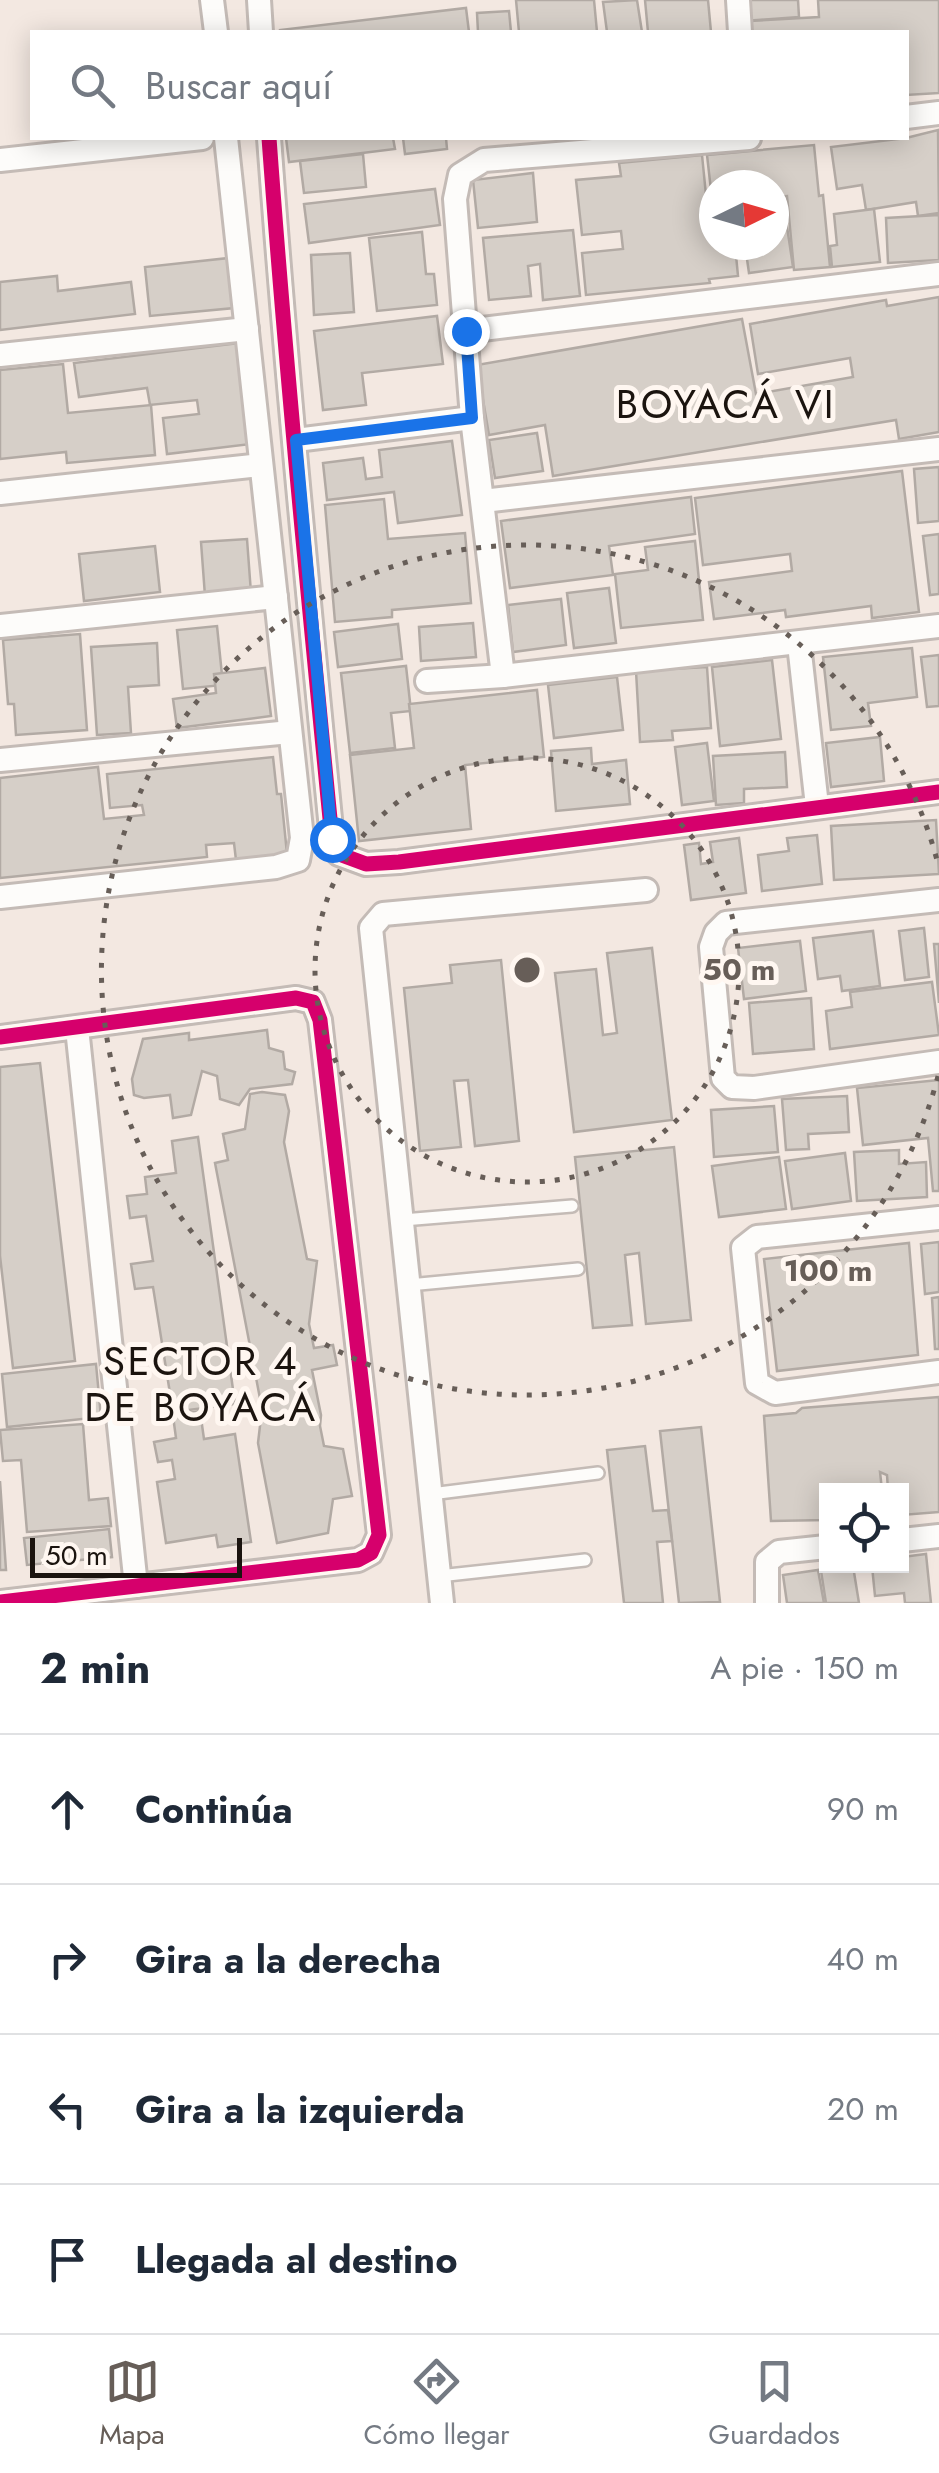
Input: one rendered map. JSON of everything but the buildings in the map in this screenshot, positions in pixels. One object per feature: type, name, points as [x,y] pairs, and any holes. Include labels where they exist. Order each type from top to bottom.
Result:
[{"type":"street","points":[[212,0],[216,30]]},
{"type":"street","points":[[259,0],[262,30]]},
{"type":"street","points":[[738,0],[740,30]]},
{"type":"street","points":[[909,117],[939,113]]},
{"type":"street","points":[[0,160],[184,140]]},
{"type":"street","points":[[0,897],[276,867],[298,860],[302,838],[226,140]]},
{"type":"street","points":[[269,140],[332,839],[339,854],[366,864],[400,862],[939,792]]},
{"type":"street","points":[[504,676],[472,418],[455,199],[460,175],[484,160],[723,140]]},
{"type":"street","points":[[466,331],[939,274]]},
{"type":"street","points":[[0,354],[247,329]]},
{"type":"street","points":[[296,440],[472,418]]},
{"type":"street","points":[[484,501],[939,449]]},
{"type":"street","points":[[0,493],[262,465]]},
{"type":"street","points":[[0,626],[276,597]]},
{"type":"street","points":[[426,681],[504,676],[939,626]]},
{"type":"street","points":[[799,644],[817,806]]},
{"type":"street","points":[[0,760],[290,732]]},
{"type":"street","points":[[442,1603],[371,928],[383,914],[646,890]]},
{"type":"street","points":[[939,900],[726,923],[716,933],[711,947],[722,1078],[732,1087],[754,1088],[939,1062]]},
{"type":"street","points":[[0,1037],[296,998],[312,1002],[320,1020],[379,1536],[371,1554],[358,1560],[0,1602]]},
{"type":"street","points":[[77,1028],[136,1586]]},
{"type":"street","points":[[939,1218],[757,1237],[743,1248],[757,1383],[765,1390],[775,1393],[939,1372]]},
{"type":"street","points":[[909,1539],[939,1536]]},
{"type":"street","points":[[767,1603],[767,1562],[779,1552],[819,1548]]},
{"type":"lane","points":[[402,1220],[572,1206]]},
{"type":"lane","points":[[409,1285],[578,1269]]},
{"type":"lane","points":[[431,1494],[598,1473]]},
{"type":"lane","points":[[439,1576],[585,1560]]},
{"type":"cycle path","points":[[269,140],[323,751],[332,839],[339,854],[366,864],[399,862],[939,792]]},
{"type":"cycle path","points":[[0,1037],[296,998],[313,1002],[320,1020],[379,1535],[371,1553],[358,1560],[0,1602]]},
{"type":"district","name":"BOYACÁ VI","points":[[726,404]]},
{"type":"district","name":"SECTOR 4 DE BOYACÁ","points":[[201,1384]]},
{"type":"route","points":[[332,839],[296,440],[472,418],[466,331]]}]
